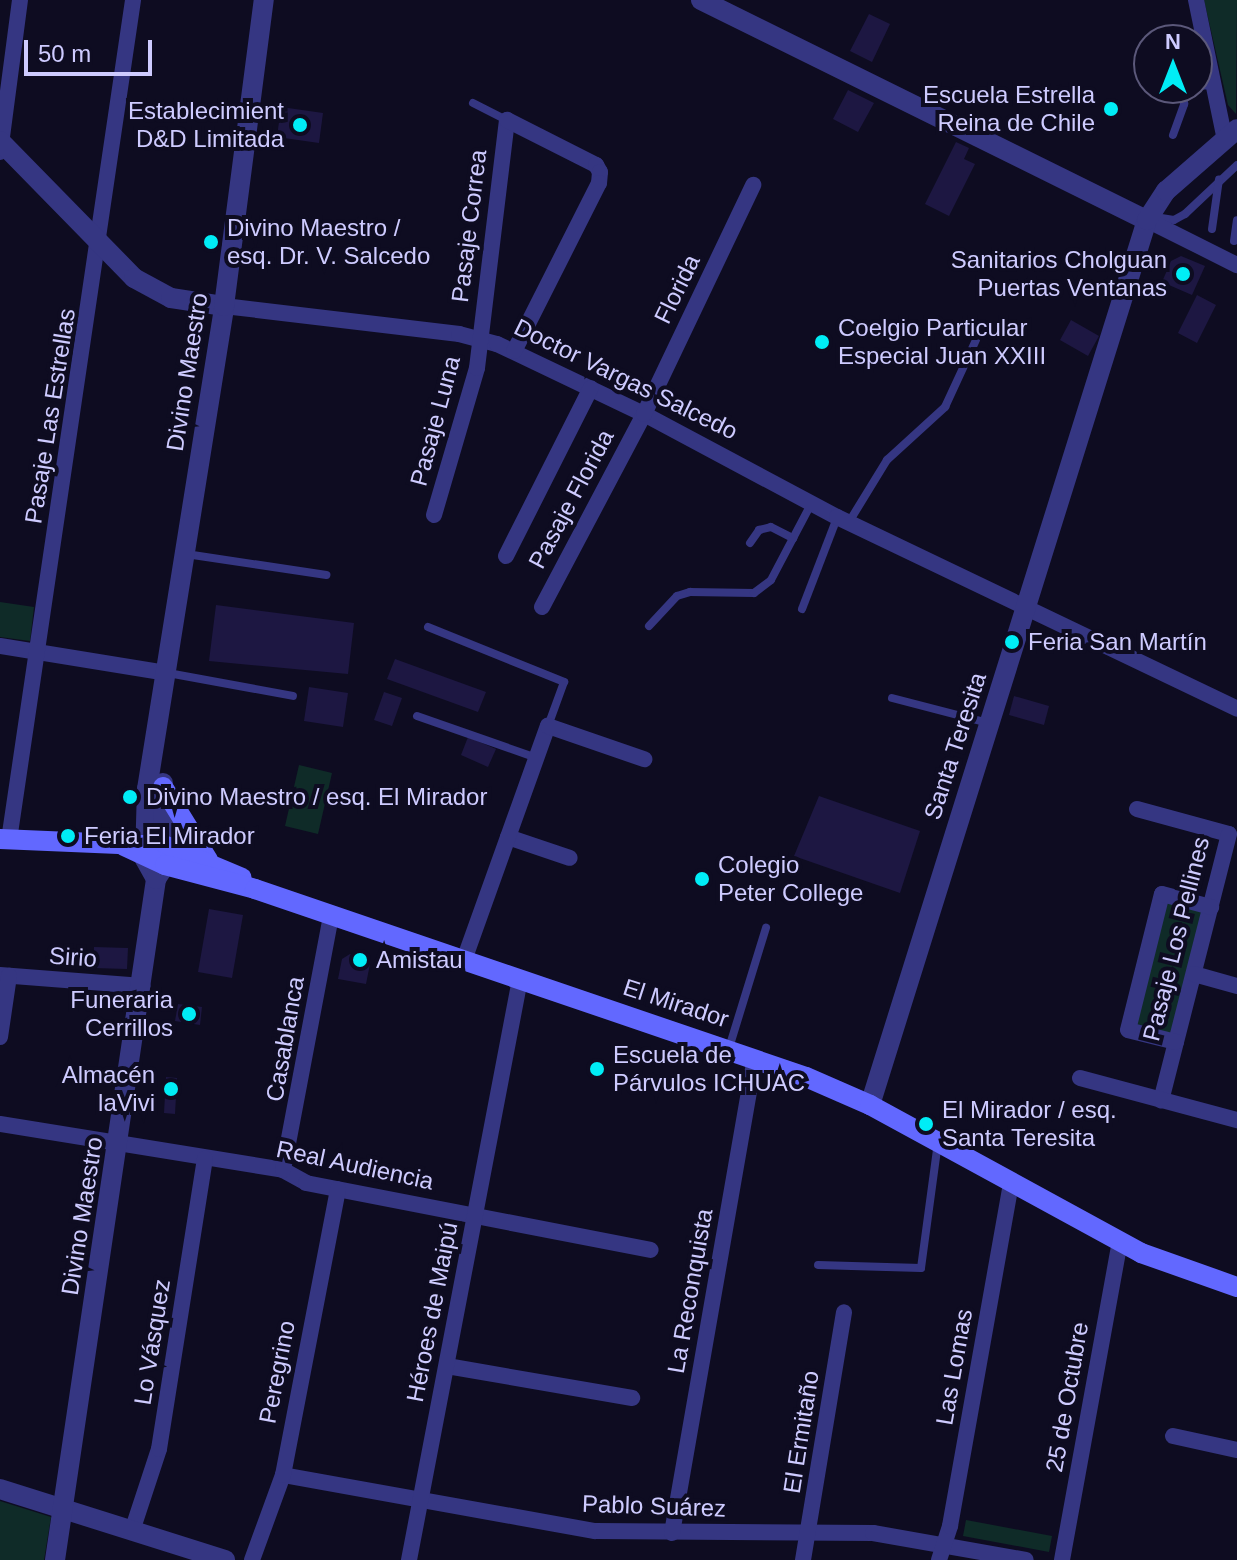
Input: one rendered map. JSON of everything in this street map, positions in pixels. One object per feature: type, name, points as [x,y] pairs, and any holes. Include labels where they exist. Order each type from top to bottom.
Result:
[{"type":"main road","points":[[163,787],[208,860]]},
{"type":"main road","name":"El Mirador","points":[[5,839],[124,846],[729,1048],[870,1105],[1120,1242],[1184,1272],[1237,1287]]},
{"type":"main road","name":"El Mirador","points":[[156,858],[208,860],[255,889]]},
{"type":"street","points":[[1,146],[20,0]]},
{"type":"street","name":"Pasaje Las Estrellas","points":[[5,839],[38,652],[100,245],[133,0]]},
{"type":"street","name":"Divino Maestro","points":[[156,858],[147,789],[224,306],[264,0]]},
{"type":"street","points":[[701,0],[1148,218],[1237,265]]},
{"type":"street","points":[[1196,0],[1199,24]]},
{"type":"street","points":[[1148,218],[1166,191],[1231,135],[1213,101]]},
{"type":"street","name":"Pasaje Correa","points":[[479,338],[507,120],[596,165],[600,172],[599,183],[514,351]]},
{"type":"street","name":"Doctor Vargas Salcedo","points":[[1,146],[134,278],[158,292],[224,306],[479,338],[514,351],[644,414],[843,520],[1028,605],[1237,709]]},
{"type":"street","name":"Florida","points":[[644,414],[753,185]]},
{"type":"street","name":"Santa Teresita","points":[[870,1105],[1148,218]]},
{"type":"street","name":"Pasaje Luna","points":[[434,515],[477,368],[479,338]]},
{"type":"street","points":[[506,556],[591,388]]},
{"type":"street","name":"Pasaje Florida","points":[[542,607],[644,414]]},
{"type":"street","points":[[0,646],[166,673]]},
{"type":"street","points":[[464,960],[548,726],[644,759]]},
{"type":"street","name":"Divino Maestro","points":[[55,1560],[143,986],[163,787],[155,751]]},
{"type":"street","name":"Pasaje Los Pellines","points":[[1137,809],[1229,834],[1231,855],[1211,907],[1161,1100]]},
{"type":"street","points":[[508,837],[570,858]]},
{"type":"street","points":[[1176,1042],[1128,1030],[1162,894],[1211,907]]},
{"type":"street","name":"Casablanca","points":[[283,1170],[331,915]]},
{"type":"street","points":[[1194,974],[1237,986]]},
{"type":"street","points":[[0,1037],[5,976]]},
{"type":"street","name":"Sirio","points":[[5,976],[143,986]]},
{"type":"street","name":"Héroes de Maipú","points":[[409,1560],[520,979]]},
{"type":"street","name":"La Reconquista","points":[[672,1533],[755,1058]]},
{"type":"street","points":[[1080,1078],[1237,1120]]},
{"type":"street","name":"Real Audiencia","points":[[0,1124],[283,1170],[300,1181],[651,1250]]},
{"type":"street","name":"Lo Vásquez","points":[[133,1528],[159,1449],[205,1159]]},
{"type":"street","name":"Las Lomas","points":[[939,1560],[945,1543],[1011,1182]]},
{"type":"street","name":"Peregrino","points":[[252,1560],[283,1475],[338,1189]]},
{"type":"street","name":"25 de Octubre","points":[[1062,1560],[1120,1242]]},
{"type":"street","name":"El Ermitaño","points":[[803,1560],[844,1312]]},
{"type":"street","points":[[447,1366],[632,1398]]},
{"type":"street","points":[[1173,1436],[1237,1450]]},
{"type":"street","name":"Pablo Suárez","points":[[283,1475],[595,1531],[885,1534],[1026,1560]]},
{"type":"street","points":[[0,1489],[133,1528],[225,1560]]},
{"type":"lane","name":"Pasaje Correa","points":[[473,103],[507,120]]},
{"type":"lane","points":[[1173,135],[1184,104]]},
{"type":"lane","points":[[1148,218],[1179,218],[1237,165]]},
{"type":"lane","points":[[1212,229],[1219,179]]},
{"type":"lane","points":[[1234,241],[1237,220]]},
{"type":"lane","points":[[802,609],[843,520],[887,460],[945,407],[976,340]]},
{"type":"lane","points":[[649,626],[677,596],[690,592],[754,593],[771,580],[811,503]]},
{"type":"lane","points":[[750,543],[764,528],[793,538]]},
{"type":"lane","points":[[185,554],[326,575]]},
{"type":"lane","points":[[428,627],[564,682],[548,726]]},
{"type":"lane","points":[[166,673],[293,696]]},
{"type":"lane","points":[[892,698],[990,723]]},
{"type":"lane","points":[[417,716],[537,758]]},
{"type":"lane","points":[[729,1048],[766,928]]},
{"type":"lane","points":[[818,1265],[921,1268],[938,1142]]},
{"type":"green space","points":[[1204,0],[1237,0],[1236,114],[1228,105],[1213,39],[1213,24],[1209,24]]},
{"type":"green space","points":[[0,602],[34,607],[30,641],[0,637]]},
{"type":"green space","points":[[299,765],[332,773],[318,834],[285,826]]},
{"type":"green space","points":[[1163,896],[1209,908],[1175,1040],[1129,1029]]},
{"type":"green space","points":[[0,1501],[51,1517],[44,1560],[0,1560]]},
{"type":"green space","points":[[966,1520],[1052,1536],[1049,1552],[963,1536]]},
{"type":"building","points":[[869,14],[890,24],[872,62],[850,51]]},
{"type":"building","points":[[848,90],[874,103],[858,132],[833,119]]},
{"type":"building","name":"Establecimient D&D Limitada","points":[[281,107],[323,113],[319,143],[277,137]]},
{"type":"building","points":[[956,142],[969,148],[964,159],[975,164],[949,216],[925,204]]},
{"type":"building","name":"Sanitarios Cholguan Puertas Ventanas","points":[[1181,256],[1205,266],[1192,295],[1162,282],[1171,261]]},
{"type":"building","points":[[1197,295],[1216,305],[1197,343],[1178,333]]},
{"type":"building","points":[[1071,320],[1099,336],[1088,356],[1060,340]]},
{"type":"building","points":[[216,605],[354,623],[348,674],[209,661]]},
{"type":"building","points":[[395,659],[486,692],[478,712],[387,679]]},
{"type":"building","points":[[309,687],[348,693],[343,727],[304,721]]},
{"type":"building","points":[[384,692],[402,698],[392,726],[374,720]]},
{"type":"building","points":[[1014,696],[1049,706],[1044,725],[1009,715]]},
{"type":"building","points":[[468,737],[496,749],[488,767],[461,755]]},
{"type":"building","points":[[819,796],[920,831],[900,893],[794,856]]},
{"type":"building","points":[[209,909],[243,915],[232,978],[198,972]]},
{"type":"building","points":[[94,947],[128,948],[127,969],[93,968]]},
{"type":"building","points":[[350,954],[371,959],[366,984],[338,979],[342,959]]},
{"type":"building","name":"Funeraria Cerrillos","points":[[178,1004],[202,1007],[200,1025],[175,1021]]},
{"type":"building","name":"Almacén laVivi","points":[[166,1077],[177,1078],[175,1114],[164,1113]]},
{"type":"place","name":"Escuela Estrella Reina de Chile","points":[[1111,109]]},
{"type":"place","name":"Establecimient D&D Limitada","points":[[300,125]]},
{"type":"place","name":"Divino Maestro / esq. Dr. V. Salcedo","points":[[211,242]]},
{"type":"place","name":"Sanitarios Cholguan Puertas Ventanas","points":[[1183,274]]},
{"type":"place","name":"Coelgio Particular Especial Juan XXIII","points":[[822,342]]},
{"type":"place","name":"Feria San Martín","points":[[1012,642]]},
{"type":"place","name":"Divino Maestro / esq. El Mirador","points":[[130,797]]},
{"type":"place","name":"Feria El Mirador","points":[[68,836]]},
{"type":"place","name":"Colegio Peter College","points":[[702,879]]},
{"type":"place","name":"Amistau","points":[[360,960]]},
{"type":"place","name":"Funeraria Cerrillos","points":[[189,1014]]},
{"type":"place","name":"Escuela de Párvulos ICHUAC","points":[[597,1069]]},
{"type":"place","name":"Almacén laVivi","points":[[171,1089]]},
{"type":"place","name":"El Mirador / esq. Santa Teresita","points":[[926,1124]]}]
